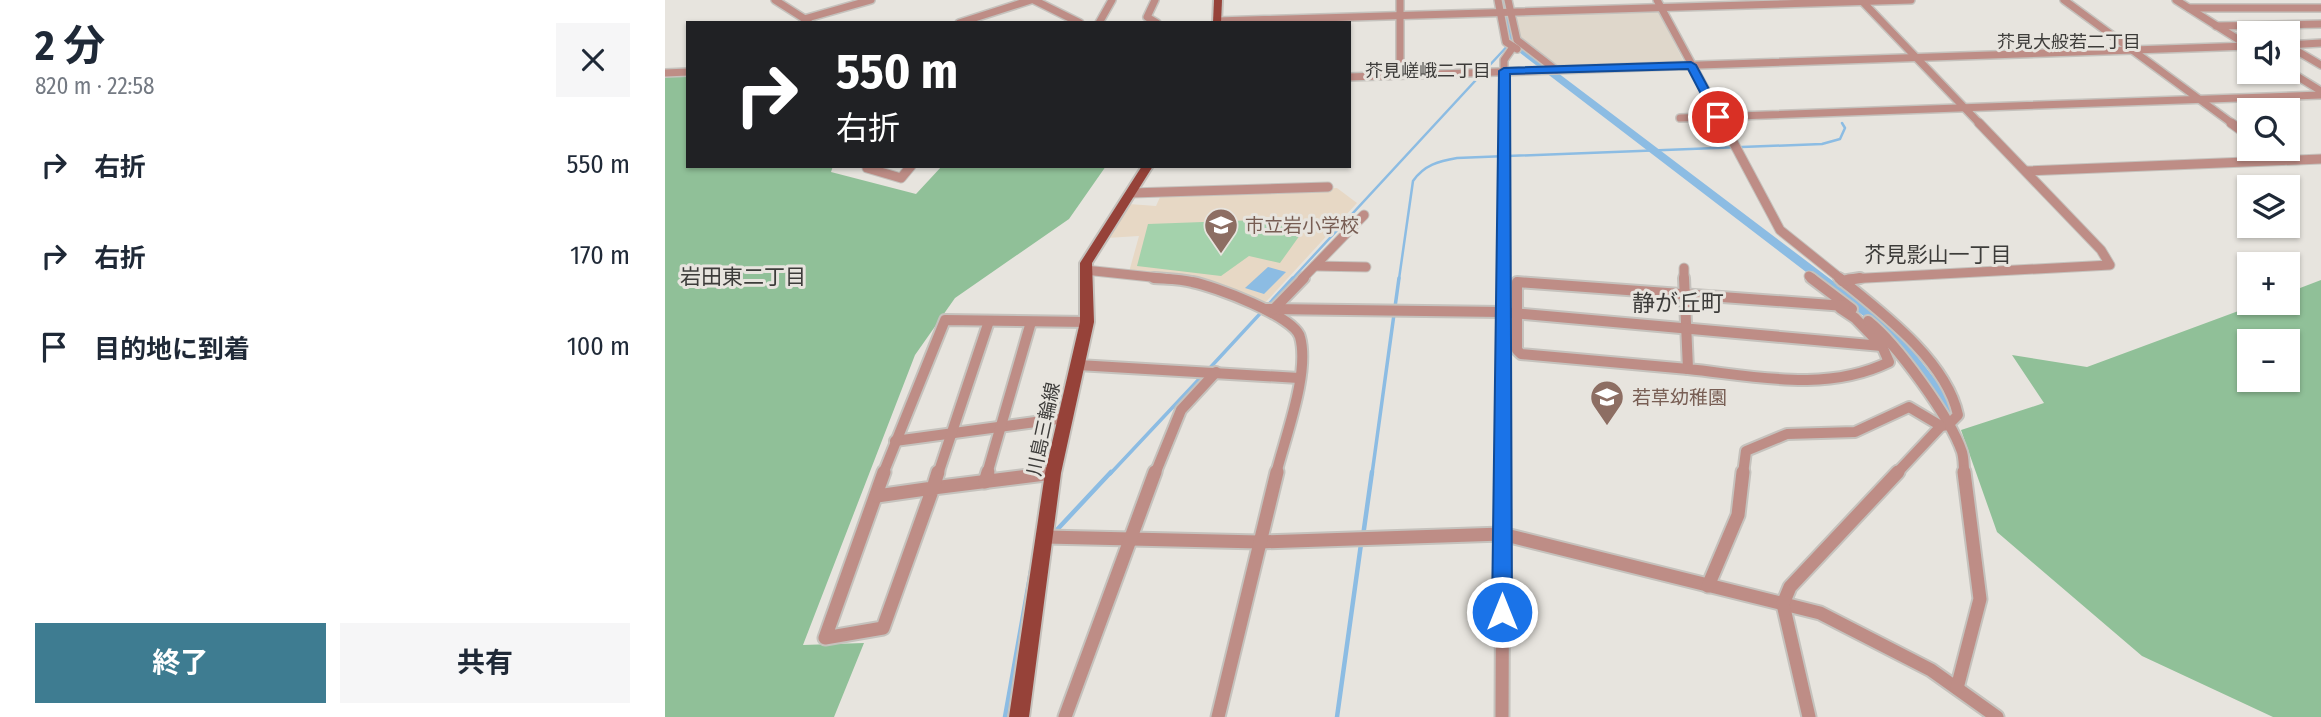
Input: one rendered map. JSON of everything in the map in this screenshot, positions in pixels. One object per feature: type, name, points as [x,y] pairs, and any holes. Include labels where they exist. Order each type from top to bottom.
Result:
[{"type":"main road","points":[[1217,21],[1218,0]]},
{"type":"main road","name":"川島三輪線","points":[[1019,717],[1053,473],[1087,322],[1085,270],[1095,246],[1147,168]]},
{"type":"street","points":[[775,0],[807,21],[870,0]]},
{"type":"street","points":[[965,21],[1033,0],[1076,21]]},
{"type":"street","points":[[1100,21],[1112,0]]},
{"type":"street","points":[[1154,21],[1147,17],[1156,0]]},
{"type":"street","points":[[1399,75],[1400,0]]},
{"type":"street","points":[[1498,0],[1506,42],[1544,70]]},
{"type":"street","points":[[1508,0],[1517,40],[1556,70]]},
{"type":"street","points":[[1248,21],[1511,13],[1659,4],[1911,0]]},
{"type":"street","points":[[2064,0],[2237,127]]},
{"type":"street","points":[[2176,0],[2237,39]]},
{"type":"street","points":[[2280,0],[2319,25]]},
{"type":"street","points":[[1842,281],[1854,278],[2110,265],[2101,250],[1862,1]]},
{"type":"street","points":[[1659,4],[1780,230],[1900,327],[1918,346],[1955,401],[1958,415],[1944,425],[1790,587],[1783,604],[1809,717]]},
{"type":"street","points":[[2189,8],[2321,8]]},
{"type":"street","points":[[2216,26],[2319,25]]},
{"type":"street","points":[[2300,44],[2321,43]]},
{"type":"street","points":[[1351,77],[2237,46]]},
{"type":"street","points":[[1502,717],[1504,60],[1513,47]]},
{"type":"street","points":[[2300,53],[2321,65]]},
{"type":"street","points":[[665,74],[686,72]]},
{"type":"street","points":[[2300,79],[2321,93]]},
{"type":"street","points":[[1680,118],[2321,93]]},
{"type":"street","points":[[2300,160],[2321,159]]},
{"type":"street","points":[[2025,171],[2260,161]]},
{"type":"street","points":[[867,168],[901,178],[909,168]]},
{"type":"street","points":[[1131,193],[1328,187]]},
{"type":"street","points":[[1269,309],[1364,215]]},
{"type":"street","points":[[1315,266],[1366,267]]},
{"type":"street","points":[[1685,268],[1688,369]]},
{"type":"street","points":[[1085,270],[1193,282],[1269,309],[1295,327],[1300,335],[1303,363],[1218,717]]},
{"type":"street","points":[[1809,276],[1844,307],[1882,346],[1889,362],[1875,371],[1825,381],[1521,354],[1517,350],[1517,314],[1513,304],[1517,282],[1844,307],[1887,336],[1963,454],[1966,507],[1980,599],[1957,688]]},
{"type":"street","points":[[1269,309],[1502,312],[1882,346]]},
{"type":"street","points":[[989,321],[883,628],[825,638],[895,441],[945,320],[1087,322]]},
{"type":"street","points":[[985,482],[1031,322]]},
{"type":"street","points":[[1078,365],[1299,378]]},
{"type":"street","points":[[1065,717],[1176,419],[1216,372]]},
{"type":"street","points":[[1708,586],[1738,515],[1746,451],[1787,434],[1855,432],[1909,407],[1944,425]]},
{"type":"street","points":[[895,441],[1065,418]]},
{"type":"street","points":[[877,496],[1053,473]]},
{"type":"street","points":[[1046,537],[1259,542],[1502,534],[1820,613],[1931,670],[1997,717]]},
{"type":"shaded area","points":[[1658,10],[1684,62],[1559,66],[1520,39],[1514,15]]},
{"type":"shaded area","name":"市立岩小学校","points":[[1337,188],[1357,203],[1263,305],[1129,272],[1139,236],[1106,238],[1129,204],[1156,206],[1161,195]]},
{"type":"green space","points":[[665,77],[686,77],[686,168],[832,168],[831,172],[916,194],[940,168],[1105,168],[1069,219],[955,298],[915,355],[803,645],[864,643],[834,717],[665,717]]},
{"type":"green space","points":[[1288,219],[1286,228],[1305,228],[1280,263],[1249,256],[1221,276],[1137,266],[1148,224]]},
{"type":"green space","points":[[2321,280],[2321,717],[2273,717],[2142,656],[1997,532],[1961,430],[2044,403],[2012,355],[2087,367],[2237,312],[2237,315],[2300,315],[2300,288]]},
{"type":"water","points":[[1268,267],[1286,272],[1264,294],[1245,288]]},
{"type":"waterway","points":[[1503,0],[1512,41],[1518,47],[1891,331],[1951,409]]},
{"type":"waterway","points":[[1292,279],[1512,41]]},
{"type":"waterway","points":[[1399,279],[1413,181],[1427,167],[1438,162],[1457,158],[1822,144],[1840,139],[1845,128],[1842,123]]},
{"type":"waterway","points":[[1207,371],[1293,278]]},
{"type":"waterway","points":[[1372,474],[1399,278]]},
{"type":"waterway","points":[[1110,474],[1202,376]]},
{"type":"waterway","points":[[1053,534],[1111,472]]},
{"type":"waterway","points":[[1363,536],[1372,472]]},
{"type":"waterway","points":[[1337,717],[1361,544]]},
{"type":"waterway","points":[[1005,717],[1031,571]]},
{"type":"place","name":"市立岩小学校","points":[[1221,255]]},
{"type":"place","name":"若草幼稚園","points":[[1607,427]]},
{"type":"district","name":"芥見大般若二丁目","points":[[2069,42]]},
{"type":"district","name":"芥見嵯峨二丁目","points":[[1428,71]]},
{"type":"district","name":"芥見影山一丁目","points":[[1938,255]]},
{"type":"district","name":"岩田東二丁目","points":[[743,277]]},
{"type":"district","name":"静が丘町","points":[[1678,303]]},
{"type":"route","points":[[1502,612],[1504,71],[1691,65],[1718,117]]}]
